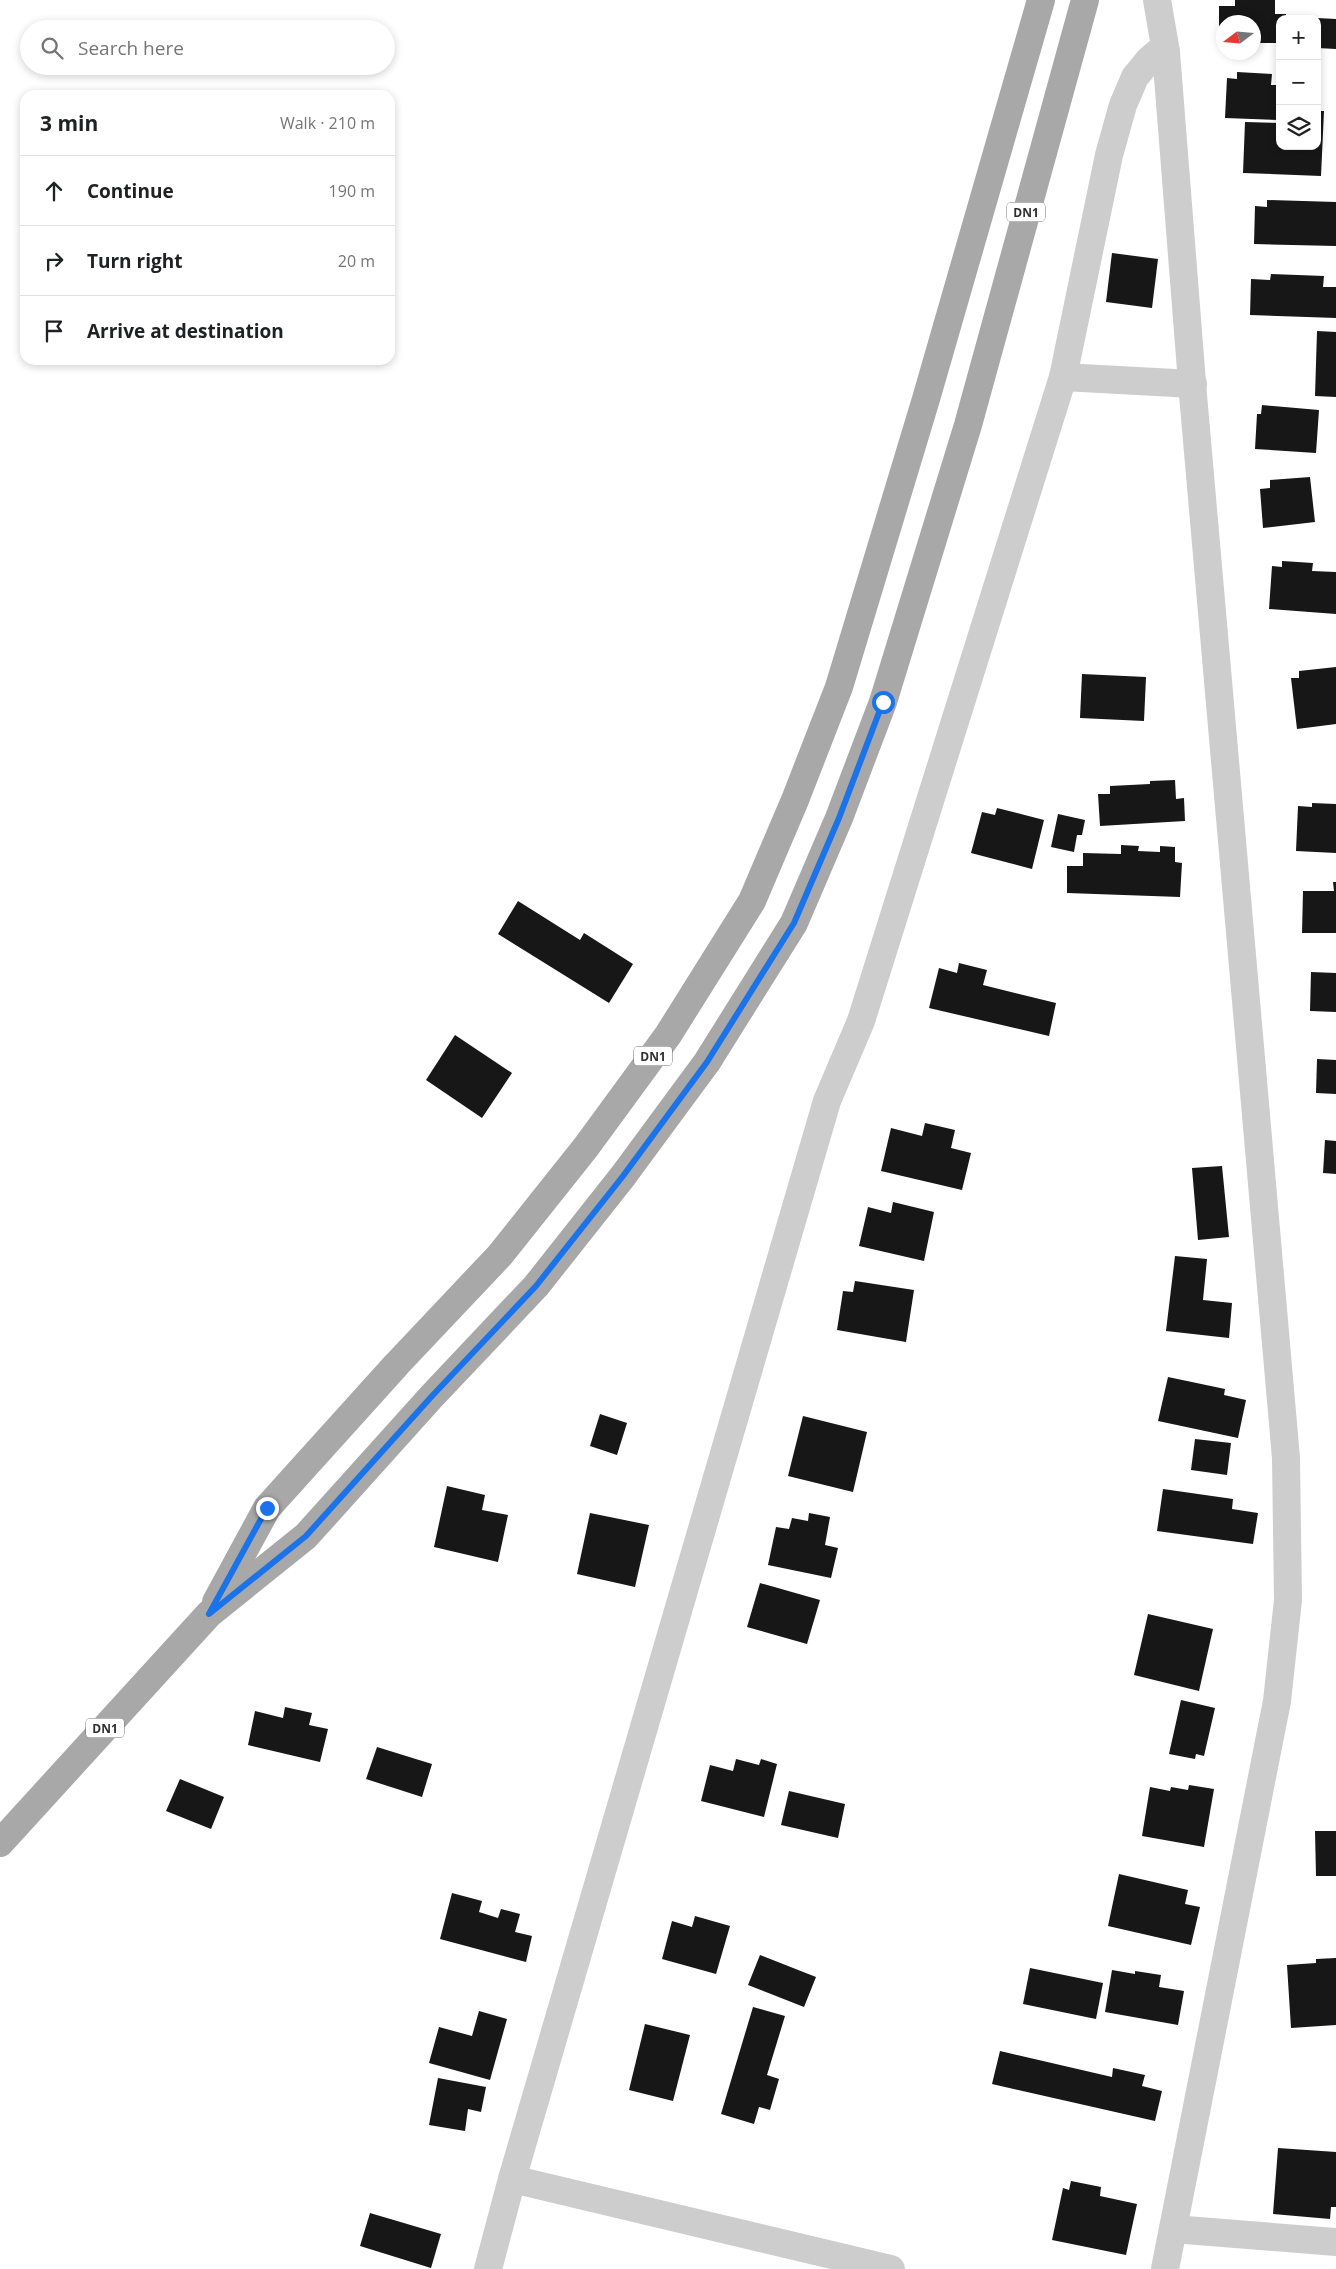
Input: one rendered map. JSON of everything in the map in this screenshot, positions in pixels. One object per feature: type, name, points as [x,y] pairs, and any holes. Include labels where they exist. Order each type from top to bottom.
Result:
[{"type":"main road","name":"DN1","points":[[209,1614],[267,1508],[397,1364],[500,1255],[561,1178],[668,1035],[752,901],[795,800],[839,687],[926,399],[1041,0]]},
{"type":"main road","name":"DN1","points":[[0,1843],[209,1614],[306,1536],[432,1396],[536,1286],[623,1176],[707,1062],[794,923],[839,818],[883,702],[968,425],[1085,0]]},
{"type":"street","points":[[1157,0],[1166,52],[1192,384],[1286,1458],[1288,1600],[1277,1701],[1165,2269]]},
{"type":"street","points":[[488,2269],[512,2179],[827,1101],[861,1021],[1063,377],[1109,155],[1124,105],[1140,71],[1149,60],[1158,54],[1166,52]]},
{"type":"street","points":[[1063,377],[1192,384]]},
{"type":"street","points":[[512,2179],[891,2269]]},
{"type":"street","points":[[1173,2229],[1336,2242]]},
{"type":"building","points":[[1235,0],[1275,0],[1275,14],[1286,14],[1276,15],[1276,43],[1261,43],[1261,15],[1219,15],[1219,6],[1235,6]]},
{"type":"building","points":[[1321,18],[1336,19],[1336,49],[1321,48]]},
{"type":"building","points":[[1237,72],[1272,74],[1271,85],[1276,85],[1276,120],[1225,118],[1227,78],[1237,79]]},
{"type":"building","points":[[1321,111],[1324,111],[1321,176],[1243,173],[1245,122],[1276,123],[1276,150],[1321,150]]},
{"type":"building","points":[[1267,200],[1336,202],[1336,246],[1254,244],[1255,206],[1267,207]]},
{"type":"building","points":[[1112,253],[1158,259],[1152,308],[1106,302]]},
{"type":"building","points":[[1271,274],[1324,276],[1323,287],[1336,287],[1336,318],[1250,315],[1251,279],[1270,280]]},
{"type":"building","points":[[1317,331],[1336,332],[1336,397],[1315,396]]},
{"type":"building","points":[[1262,405],[1319,410],[1316,453],[1255,449],[1257,414],[1261,414]]},
{"type":"building","points":[[1310,477],[1315,522],[1263,528],[1260,489],[1270,488],[1270,480]]},
{"type":"building","points":[[1282,561],[1313,563],[1312,571],[1336,572],[1336,614],[1269,609],[1272,566],[1282,567]]},
{"type":"building","points":[[1336,667],[1336,724],[1297,729],[1291,678],[1299,678],[1299,671]]},
{"type":"building","points":[[1082,674],[1146,677],[1144,721],[1080,718]]},
{"type":"building","points":[[1175,780],[1176,799],[1184,798],[1185,821],[1100,826],[1098,794],[1110,794],[1110,786],[1150,784],[1150,781]]},
{"type":"building","points":[[1312,803],[1336,804],[1336,853],[1296,851],[1298,806],[1312,807]]},
{"type":"building","points":[[997,808],[1044,820],[1032,869],[971,853],[982,812],[995,815]]},
{"type":"building","points":[[1058,814],[1085,820],[1082,835],[1077,835],[1074,852],[1051,847]]},
{"type":"building","points":[[1121,845],[1139,846],[1138,851],[1160,852],[1160,846],[1175,847],[1175,862],[1182,863],[1180,897],[1067,893],[1067,866],[1083,866],[1083,853],[1121,854]]},
{"type":"building","points":[[1333,882],[1336,882],[1336,933],[1302,933],[1303,891],[1334,891]]},
{"type":"building","points":[[518,901],[580,940],[584,933],[633,964],[609,1003],[498,934]]},
{"type":"building","points":[[959,963],[987,970],[983,985],[1056,1003],[1049,1036],[929,1008],[939,968],[957,973]]},
{"type":"building","points":[[1311,972],[1336,973],[1336,1012],[1310,1011]]},
{"type":"building","points":[[455,1035],[512,1073],[482,1118],[426,1080]]},
{"type":"building","points":[[1317,1059],[1336,1060],[1336,1094],[1316,1093]]},
{"type":"building","points":[[925,1123],[955,1130],[951,1148],[971,1153],[962,1190],[881,1171],[891,1128],[922,1136]]},
{"type":"building","points":[[1325,1140],[1336,1141],[1336,1174],[1323,1173]]},
{"type":"building","points":[[1222,1166],[1229,1237],[1198,1240],[1192,1168]]},
{"type":"building","points":[[893,1202],[934,1212],[924,1261],[859,1246],[868,1207],[891,1213]]},
{"type":"building","points":[[1175,1256],[1207,1259],[1203,1300],[1232,1303],[1229,1338],[1166,1331]]},
{"type":"building","points":[[855,1281],[914,1290],[906,1342],[837,1330],[843,1291],[853,1292]]},
{"type":"building","points":[[1168,1377],[1225,1389],[1224,1395],[1246,1400],[1238,1438],[1158,1421]]},
{"type":"building","points":[[600,1414],[627,1423],[617,1455],[590,1446]]},
{"type":"building","points":[[803,1416],[867,1432],[853,1492],[788,1476]]},
{"type":"building","points":[[1195,1439],[1231,1443],[1227,1475],[1191,1470]]},
{"type":"building","points":[[447,1486],[485,1495],[482,1510],[508,1515],[498,1562],[434,1547]]},
{"type":"building","points":[[1163,1489],[1233,1499],[1232,1509],[1258,1513],[1253,1544],[1157,1531]]},
{"type":"building","points":[[590,1513],[649,1525],[635,1587],[577,1574]]},
{"type":"building","points":[[809,1513],[830,1517],[825,1545],[838,1548],[831,1578],[768,1565],[776,1527],[789,1529],[792,1518],[808,1521]]},
{"type":"building","points":[[760,1583],[820,1600],[807,1644],[747,1627]]},
{"type":"building","points":[[1148,1614],[1213,1629],[1199,1691],[1134,1675]]},
{"type":"building","points":[[1181,1700],[1215,1708],[1204,1756],[1196,1754],[1195,1759],[1169,1754]]},
{"type":"building","points":[[285,1707],[312,1713],[309,1725],[328,1729],[320,1762],[248,1745],[255,1711],[283,1718]]},
{"type":"building","points":[[377,1747],[432,1764],[422,1797],[366,1779]]},
{"type":"building","points":[[736,1759],[759,1765],[761,1759],[777,1764],[764,1817],[701,1801],[710,1765],[733,1771]]},
{"type":"building","points":[[180,1779],[224,1797],[211,1829],[166,1811]]},
{"type":"building","points":[[1189,1785],[1214,1789],[1204,1847],[1142,1836],[1150,1787],[1170,1791],[1171,1787],[1188,1790]]},
{"type":"building","points":[[789,1791],[845,1804],[838,1838],[781,1825]]},
{"type":"building","points":[[1315,1831],[1336,1831],[1336,1876],[1316,1876]]},
{"type":"building","points":[[1119,1874],[1188,1890],[1185,1904],[1200,1907],[1191,1945],[1108,1926]]},
{"type":"building","points":[[452,1893],[482,1901],[479,1912],[498,1918],[501,1909],[520,1914],[515,1932],[532,1936],[526,1962],[440,1939]]},
{"type":"building","points":[[695,1916],[730,1926],[716,1974],[662,1959],[672,1921],[692,1927]]},
{"type":"building","points":[[760,1955],[816,1977],[804,2007],[748,1985]]},
{"type":"building","points":[[1336,1958],[1336,2025],[1291,2028],[1287,1965],[1316,1963],[1316,1959]]},
{"type":"building","points":[[1030,1968],[1103,1983],[1096,2019],[1023,2004]]},
{"type":"building","points":[[1112,1970],[1135,1974],[1135,1971],[1161,1975],[1159,1987],[1184,1991],[1178,2025],[1105,2012]]},
{"type":"building","points":[[753,2007],[785,2016],[767,2075],[779,2079],[770,2110],[759,2107],[754,2124],[721,2114]]},
{"type":"building","points":[[479,2011],[507,2019],[490,2080],[429,2063],[439,2027],[472,2036]]},
{"type":"building","points":[[645,2024],[690,2035],[673,2101],[629,2090]]},
{"type":"building","points":[[1000,2051],[1112,2077],[1113,2068],[1145,2075],[1142,2086],[1162,2091],[1155,2121],[992,2084]]},
{"type":"building","points":[[438,2078],[486,2087],[481,2112],[468,2109],[465,2131],[429,2125]]},
{"type":"building","points":[[1278,2148],[1336,2152],[1336,2207],[1331,2207],[1330,2219],[1273,2214]]},
{"type":"building","points":[[1071,2181],[1101,2187],[1100,2196],[1137,2204],[1126,2255],[1052,2240],[1063,2188],[1069,2190]]},
{"type":"building","points":[[370,2213],[441,2234],[431,2268],[360,2246]]},
{"type":"route","points":[[267,1508],[209,1614],[306,1536],[432,1396],[536,1286],[623,1176],[707,1062],[794,923],[839,818],[883,702]]}]
